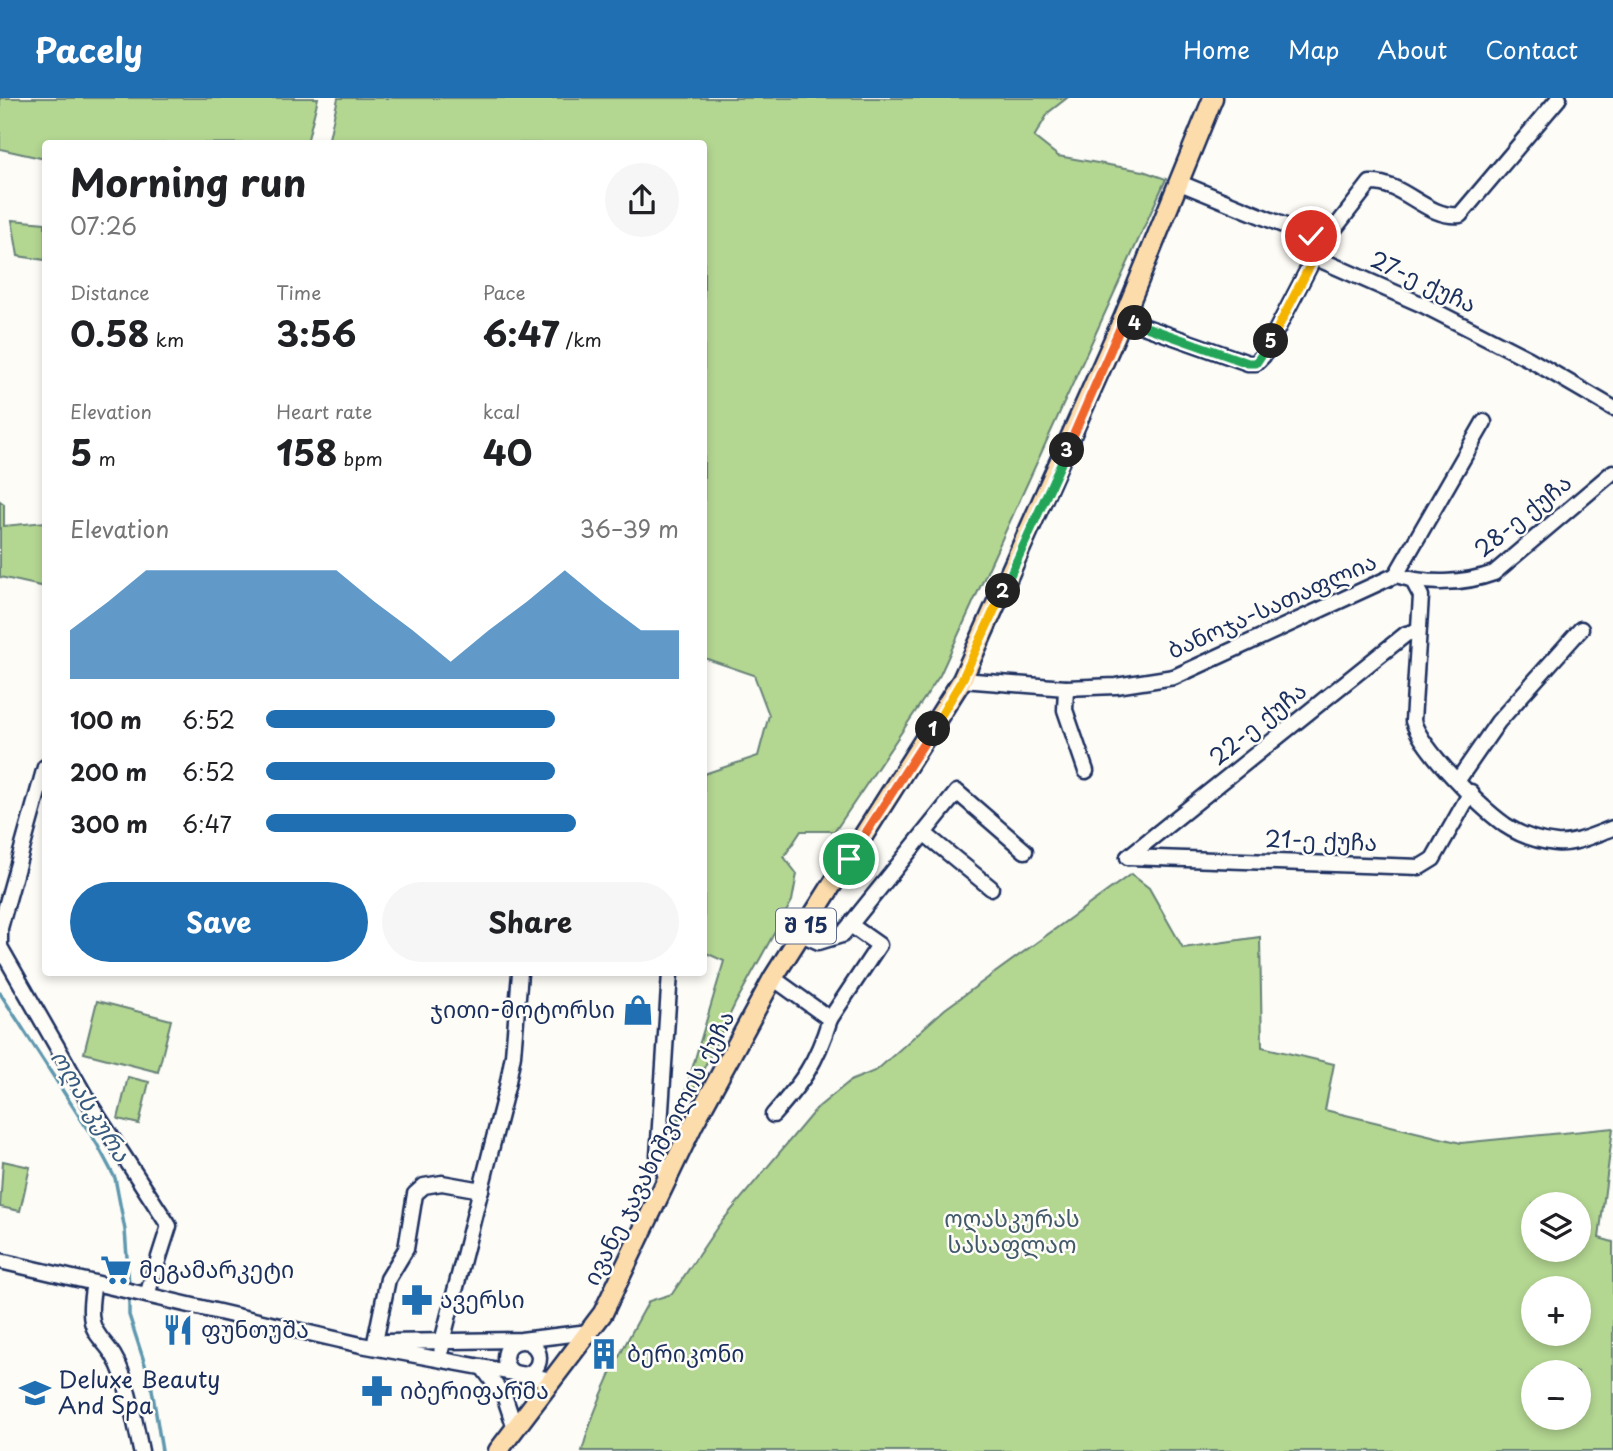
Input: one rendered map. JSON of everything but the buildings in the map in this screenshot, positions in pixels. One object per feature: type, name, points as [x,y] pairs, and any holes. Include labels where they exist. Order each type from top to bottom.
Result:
[{"type":"main road","name":"შ 15","points":[[962,680],[1124,319],[1213,98]]},
{"type":"main road","name":"ივანე ჯავახიშვილის ქუჩა","points":[[498,1451],[589,1332],[616,1290],[693,1125],[773,978],[962,680]]},
{"type":"street","points":[[1124,319],[1248,363],[1256,363],[1263,356],[1318,250],[1370,183],[1383,183],[1446,216],[1461,215],[1559,98]]},
{"type":"street","name":"27-ე ქუჩა","points":[[1180,183],[1311,236],[1323,261],[1423,305],[1529,359],[1613,408]]},
{"type":"street","points":[[1396,575],[1484,422]]},
{"type":"street","name":"28-ე ქუჩა","points":[[1413,581],[1477,579],[1493,573],[1613,472]]},
{"type":"street","name":"ბანოჯა-სათაფლია","points":[[962,680],[1066,688],[1116,686],[1174,677],[1396,575],[1413,581],[1422,596],[1413,720],[1418,737],[1429,752],[1505,825],[1531,838],[1566,843],[1613,828]]},
{"type":"street","points":[[1458,780],[1498,722],[1581,629]]},
{"type":"street","name":"22-ე ქუჩა","points":[[1128,857],[1406,634],[1418,631]]},
{"type":"street","points":[[1066,688],[1065,710],[1086,771]]},
{"type":"street","points":[[42,778],[0,928],[0,947],[88,1101],[169,1226],[143,1294]]},
{"type":"street","points":[[801,934],[819,942],[830,941],[852,926],[957,792],[1025,851]]},
{"type":"street","name":"21-ე ქუჩა","points":[[1128,857],[1420,867],[1433,859],[1471,792]]},
{"type":"street","points":[[925,834],[991,888]]},
{"type":"street","points":[[773,1115],[806,1077],[820,1051],[830,1019],[879,945],[852,926]]},
{"type":"street","points":[[441,1359],[442,1342],[513,1055],[520,976]]},
{"type":"street","points":[[668,1181],[658,1156],[670,976]]},
{"type":"street","points":[[773,978],[830,1019]]},
{"type":"street","points":[[368,1343],[388,1279],[406,1249],[415,1194],[424,1186],[442,1183],[481,1190]]},
{"type":"street","points":[[0,1261],[483,1368],[517,1374],[556,1375]]},
{"type":"street","points":[[94,1283],[88,1312],[93,1330],[107,1346],[122,1374],[141,1451]]},
{"type":"street","points":[[368,1343],[521,1340],[589,1332]]},
{"type":"street","points":[[538,1352],[538,1362],[533,1371],[517,1374],[509,1368],[506,1353],[511,1344],[521,1340],[532,1343],[556,1375]]},
{"type":"street","points":[[483,1368],[505,1398],[515,1428]]},
{"type":"green space","points":[[0,98],[318,98],[308,140],[42,140],[42,158],[0,149]]},
{"type":"green space","points":[[338,98],[1067,98],[1049,112],[1034,137],[1058,156],[1143,171],[1166,179],[940,675],[835,831],[801,831],[784,857],[797,874],[792,901],[735,1004],[674,1130],[724,961],[707,953],[707,773],[758,756],[769,715],[754,675],[707,659],[707,140],[329,140]]},
{"type":"green space","points":[[12,220],[42,223],[42,260],[18,256]]},
{"type":"green space","points":[[0,501],[4,504],[4,526],[42,522],[42,586],[0,577]]},
{"type":"green space","name":"ოღასკურას სასაფლაო","points":[[1131,874],[1149,888],[1183,948],[1260,937],[1262,1047],[1334,1064],[1325,1110],[1461,1143],[1613,1128],[1599,1238],[1613,1242],[1613,1451],[582,1451],[602,1393],[649,1301],[672,1294],[718,1226],[816,1109],[850,1081],[877,1070],[945,1009]]},
{"type":"green space","points":[[97,1001],[171,1020],[158,1072],[84,1053]]},
{"type":"green space","points":[[128,1077],[149,1082],[139,1124],[118,1119]]},
{"type":"green space","points":[[3,1161],[30,1167],[20,1211],[0,1207]]},
{"type":"waterway","name":"ოღასკურა","points":[[0,993],[97,1144],[115,1178],[125,1230],[129,1285]]},
{"type":"waterway","name":"ოღასკურა","points":[[129,1297],[129,1315],[151,1383],[162,1451]]},
{"type":"place","name":"ჯითი-მოტორსი","points":[[638,1010]]},
{"type":"place","name":"მეგამარკეტი","points":[[116,1270]]},
{"type":"place","name":"ავერსი","points":[[417,1300]]},
{"type":"place","name":"ფუნთუშა","points":[[178,1330]]},
{"type":"place","name":"ბერიკონი","points":[[604,1354]]},
{"type":"place","name":"იბერიფარმა","points":[[377,1391]]},
{"type":"place","name":"Deluxe Beauty And Spa","points":[[35,1393]]},
{"type":"route","points":[[849,859],[947,708],[962,680],[1124,319],[1248,363],[1256,363],[1263,356],[1318,250],[1311,236]]}]
